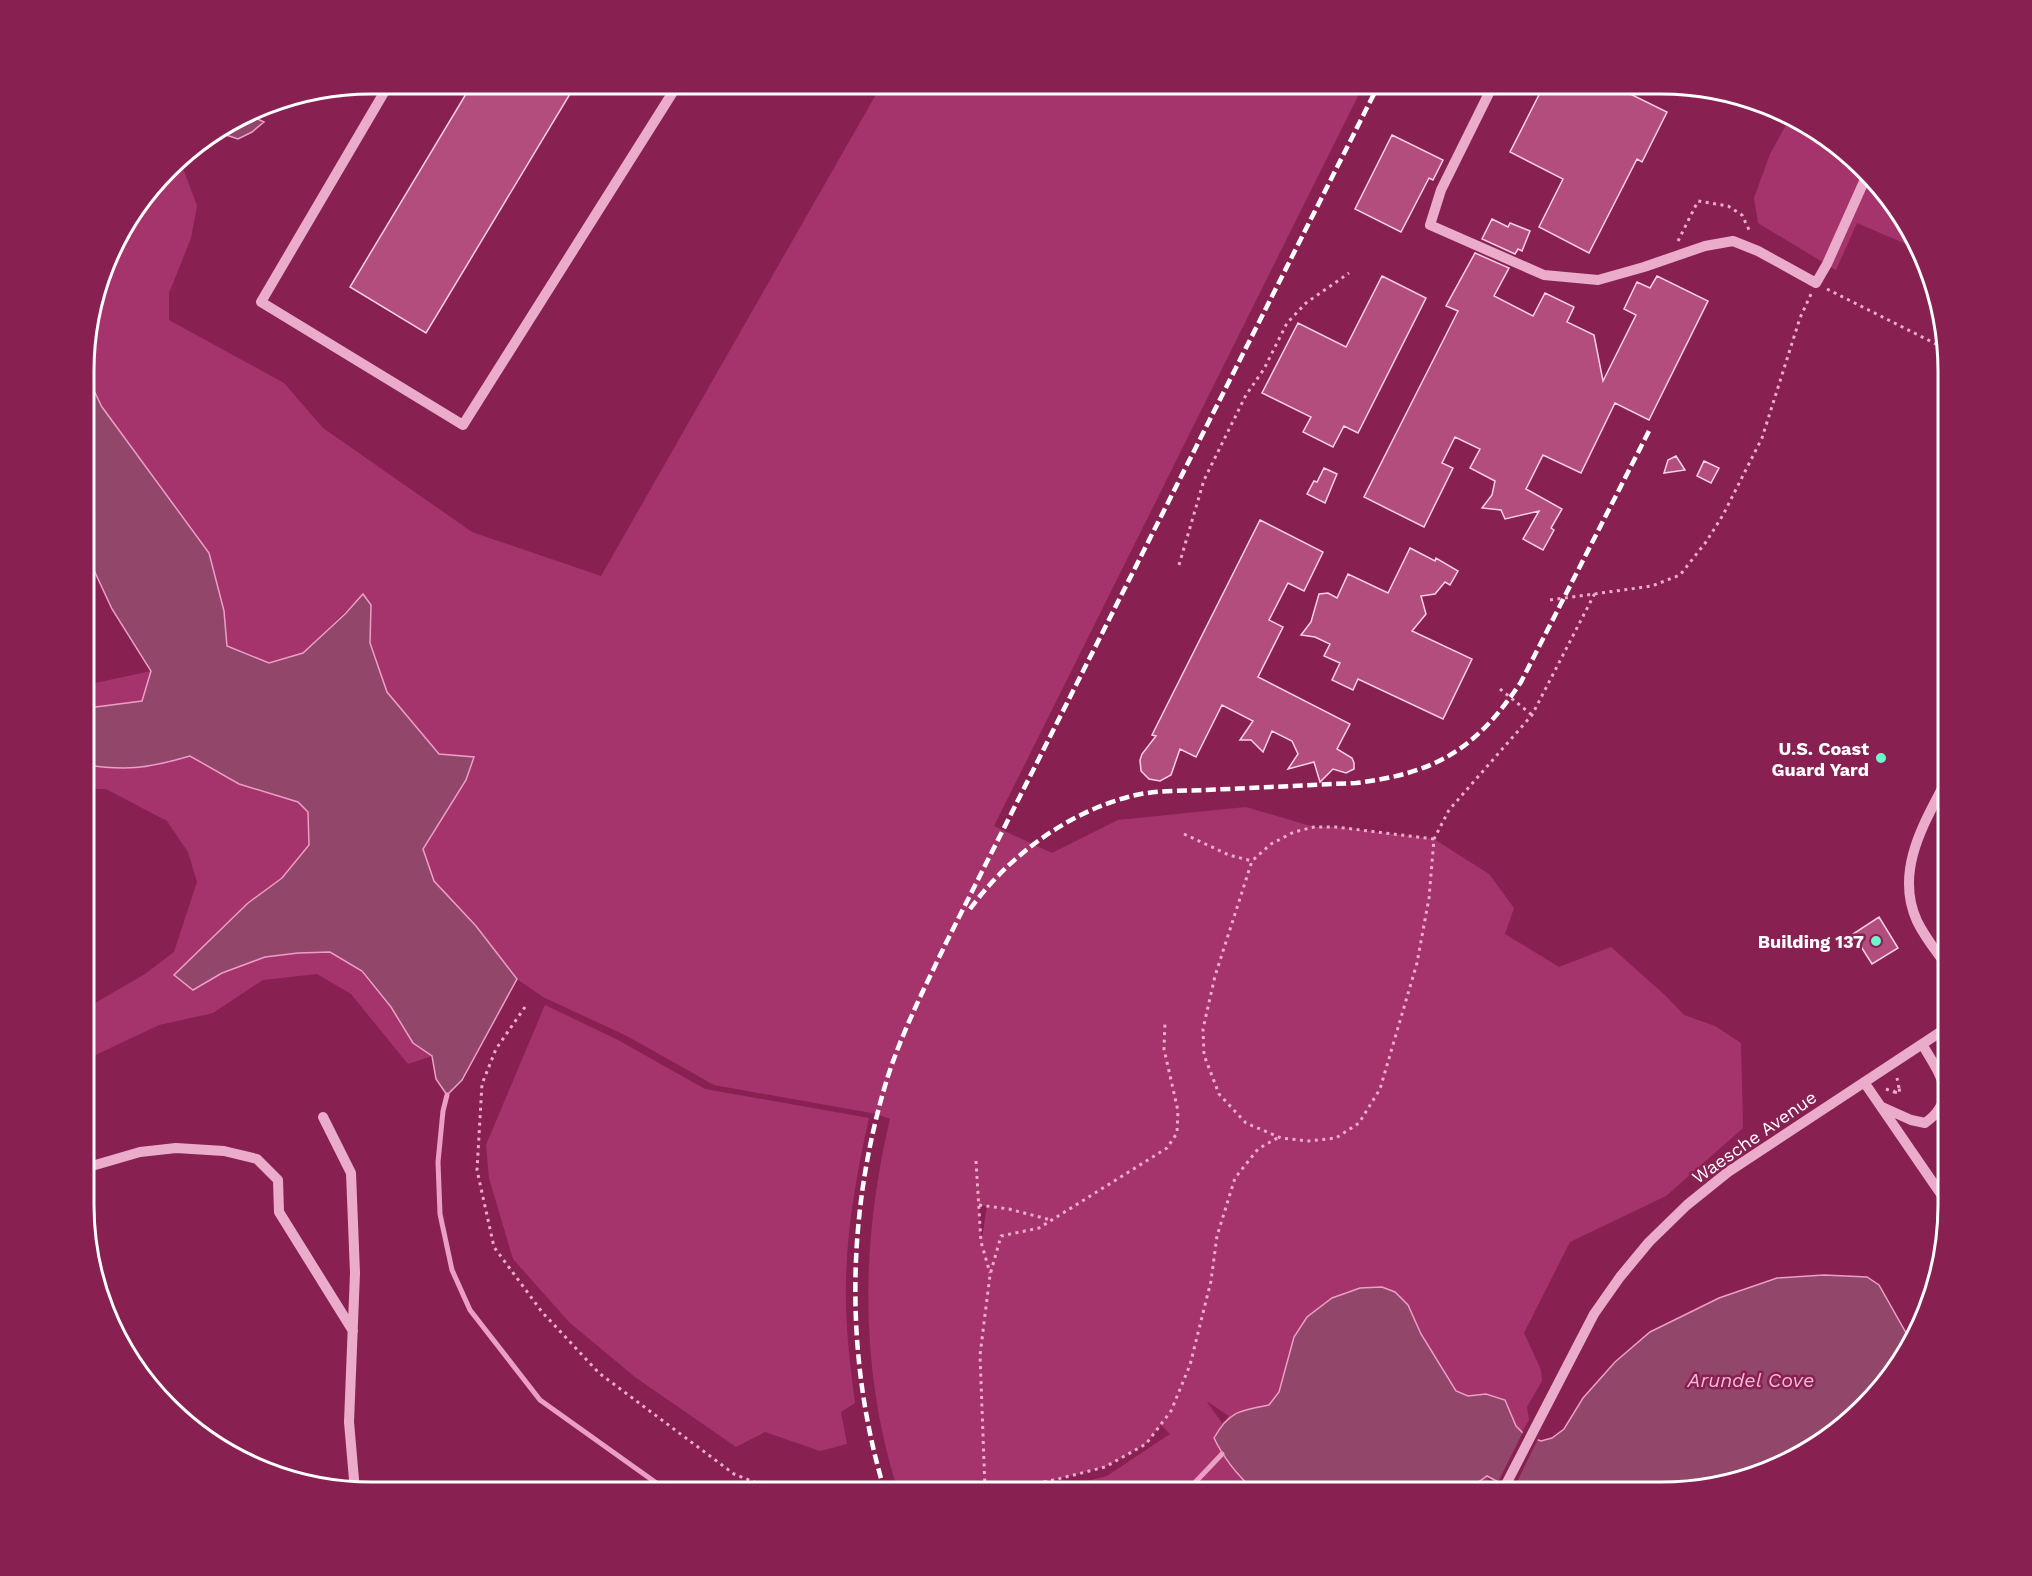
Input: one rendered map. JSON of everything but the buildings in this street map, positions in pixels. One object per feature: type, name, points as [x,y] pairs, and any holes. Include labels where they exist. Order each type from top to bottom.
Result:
[{"type":"street","points":[[383,95],[261,302],[463,425],[671,95]]},
{"type":"street","points":[[1488,95],[1441,190],[1430,225],[1544,275],[1598,280],[1705,246],[1733,241],[1816,283],[1827,264],[1863,183]]},
{"type":"street","points":[[1938,797],[1918,836],[1912,856],[1909,898],[1918,922],[1938,953]]},
{"type":"street","name":"Waesche Avenue","points":[[1507,1482],[1594,1314],[1649,1242],[1687,1205],[1728,1172],[1938,1033]]},
{"type":"street","points":[[1922,1044],[1938,1070]]},
{"type":"street","points":[[1864,1082],[1938,1190]]},
{"type":"street","points":[[1882,1107],[1911,1120],[1925,1123],[1938,1112]]},
{"type":"street","points":[[323,1118],[351,1173],[355,1274],[350,1422],[354,1481]]},
{"type":"street","points":[[94,1165],[140,1152],[176,1148],[224,1151],[257,1159],[278,1180],[279,1212],[353,1331]]},
{"type":"path","points":[[1669,258],[1698,201],[1728,206],[1742,215],[1758,252]]},
{"type":"path","points":[[1179,565],[1204,480],[1246,395],[1264,369],[1287,323],[1306,303],[1349,273]]},
{"type":"path","points":[[1550,600],[1652,586],[1680,575],[1706,542],[1723,515],[1762,438],[1800,318],[1816,283],[1936,344]]},
{"type":"path","points":[[1434,839],[1336,827],[1314,827],[1294,832],[1271,844],[1252,861],[1215,976],[1203,1029],[1204,1055],[1220,1094],[1246,1123],[1279,1137],[1308,1141],[1336,1138],[1359,1123],[1380,1089],[1417,963],[1429,898],[1434,839],[1449,810],[1532,715],[1594,593]]},
{"type":"path","points":[[1500,689],[1532,715]]},
{"type":"path","points":[[1184,834],[1228,855],[1252,861]]},
{"type":"path","points":[[525,1007],[496,1049],[482,1084],[477,1170],[494,1248],[542,1312],[599,1373],[734,1474],[754,1482]]},
{"type":"path","points":[[985,1482],[980,1355],[990,1275],[1001,1236],[1039,1228],[1167,1148],[1177,1133],[1178,1112],[1164,1049],[1165,1022]]},
{"type":"path","points":[[1882,1087],[1894,1092],[1899,1088],[1897,1078]]},
{"type":"path","points":[[1043,1482],[1105,1467],[1146,1444],[1171,1411],[1190,1365],[1211,1281],[1217,1236],[1235,1178],[1258,1149],[1279,1137]]},
{"type":"path","points":[[976,1161],[981,1242],[990,1275]]},
{"type":"path","points":[[979,1205],[1008,1209],[1051,1221]]},
{"type":"shaded area","points":[[876,95],[1359,95],[994,826],[1052,853],[1118,820],[1246,807],[1314,827],[1336,827],[1434,839],[1489,874],[1514,908],[1505,934],[1559,967],[1611,947],[1684,1015],[1715,1026],[1741,1043],[1743,1128],[1666,1196],[1570,1242],[1524,1333],[1541,1370],[1542,1381],[1527,1407],[1529,1420],[1522,1432],[1516,1426],[1505,1400],[1486,1394],[1468,1396],[1456,1391],[1421,1334],[1408,1305],[1395,1292],[1382,1287],[1366,1482],[1083,1482],[1107,1476],[1170,1434],[1161,1425],[1146,1444],[1105,1467],[1058,1479],[1043,1482],[984,1482],[984,1480],[895,1482],[876,1396],[870,1350],[868,1304],[869,1258],[874,1211],[880,1165],[890,1119],[877,1114],[714,1085],[627,1036],[543,997],[517,979],[476,926],[434,881],[423,849],[465,780],[473,757],[439,754],[387,692],[369,643],[371,605],[363,594],[303,653],[269,663],[227,646],[94,389],[97,336],[109,283],[123,249],[141,218],[163,189],[183,169],[197,206],[191,238],[169,293],[169,320],[284,383],[323,428],[472,532],[601,576]],"holes":[[[988,1200],[982,1238],[979,1206],[986,1206]],[[1208,1402],[1229,1416],[1222,1423]]]},
{"type":"shaded area","points":[[1786,125],[1814,141],[1843,163],[1869,189],[1891,218],[1906,244],[1857,223],[1836,270],[1758,223],[1754,198],[1770,154]]},
{"type":"shaded area","points":[[151,671],[142,701],[94,707],[94,683]]},
{"type":"shaded area","points":[[190,756],[239,784],[298,802],[308,812],[309,845],[282,878],[248,903],[174,975],[194,990],[222,973],[265,957],[330,952],[359,969],[394,1012],[413,1043],[432,1056],[408,1064],[351,994],[317,974],[263,980],[213,1013],[159,1025],[94,1056],[94,1004],[145,974],[174,952],[197,882],[188,852],[167,821],[106,789],[94,789],[94,766],[139,768]]},
{"type":"shaded area","points":[[545,1005],[618,1040],[705,1089],[869,1118],[855,1188],[847,1260],[849,1356],[855,1403],[841,1412],[847,1444],[820,1451],[765,1432],[736,1447],[635,1377],[569,1322],[513,1259],[489,1178],[486,1145]]},
{"type":"shaded area","points":[[1487,1476],[1489,1482],[1479,1482]]},
{"type":"water","points":[[258,119],[264,122],[252,132],[238,139],[227,135]]},
{"type":"water","points":[[94,390],[102,407],[209,553],[224,611],[227,646],[269,663],[303,653],[363,594],[371,605],[370,643],[387,692],[439,754],[474,757],[466,780],[423,849],[434,881],[476,926],[517,979],[462,1080],[447,1095],[436,1079],[432,1056],[413,1043],[391,1007],[362,971],[330,952],[265,957],[222,973],[193,990],[174,975],[248,903],[282,878],[309,845],[308,812],[298,802],[239,784],[190,756],[138,767],[94,766],[94,707],[142,701],[151,671],[112,609],[94,570]]},
{"type":"water","name":"Arundel Cove","points":[[1824,1275],[1867,1277],[1879,1285],[1906,1333],[1880,1373],[1843,1413],[1814,1435],[1783,1453],[1732,1472],[1696,1479],[1660,1482],[1498,1482],[1487,1476],[1479,1482],[1245,1482],[1222,1453],[1214,1438],[1231,1417],[1243,1411],[1269,1405],[1279,1392],[1294,1337],[1307,1317],[1332,1298],[1360,1288],[1382,1287],[1395,1292],[1408,1305],[1421,1334],[1456,1391],[1468,1396],[1486,1394],[1505,1400],[1516,1426],[1525,1435],[1541,1441],[1552,1438],[1564,1429],[1583,1398],[1615,1362],[1650,1332],[1719,1298],[1777,1278]]},
{"type":"pier","points":[[1524,1430],[1539,1437],[1517,1482],[1498,1482]]},
{"type":"waterway","points":[[447,1095],[443,1111],[438,1162],[440,1214],[452,1270],[470,1310],[540,1400],[655,1482]]},
{"type":"waterway","points":[[1195,1482],[1222,1454]]},
{"type":"railway","points":[[882,1482],[862,1389],[855,1284],[864,1179],[874,1127],[900,1042],[946,943],[1373,95]]},
{"type":"railway","points":[[970,909],[1002,872],[1040,840],[1082,814],[1128,797],[1166,791],[1356,783],[1410,772],[1452,754],[1488,725],[1521,682],[1650,429]]},
{"type":"place","name":"U.S. Coast Guard Yard","points":[[1881,758]]},
{"type":"place","name":"Building 137","points":[[1876,941]]}]
